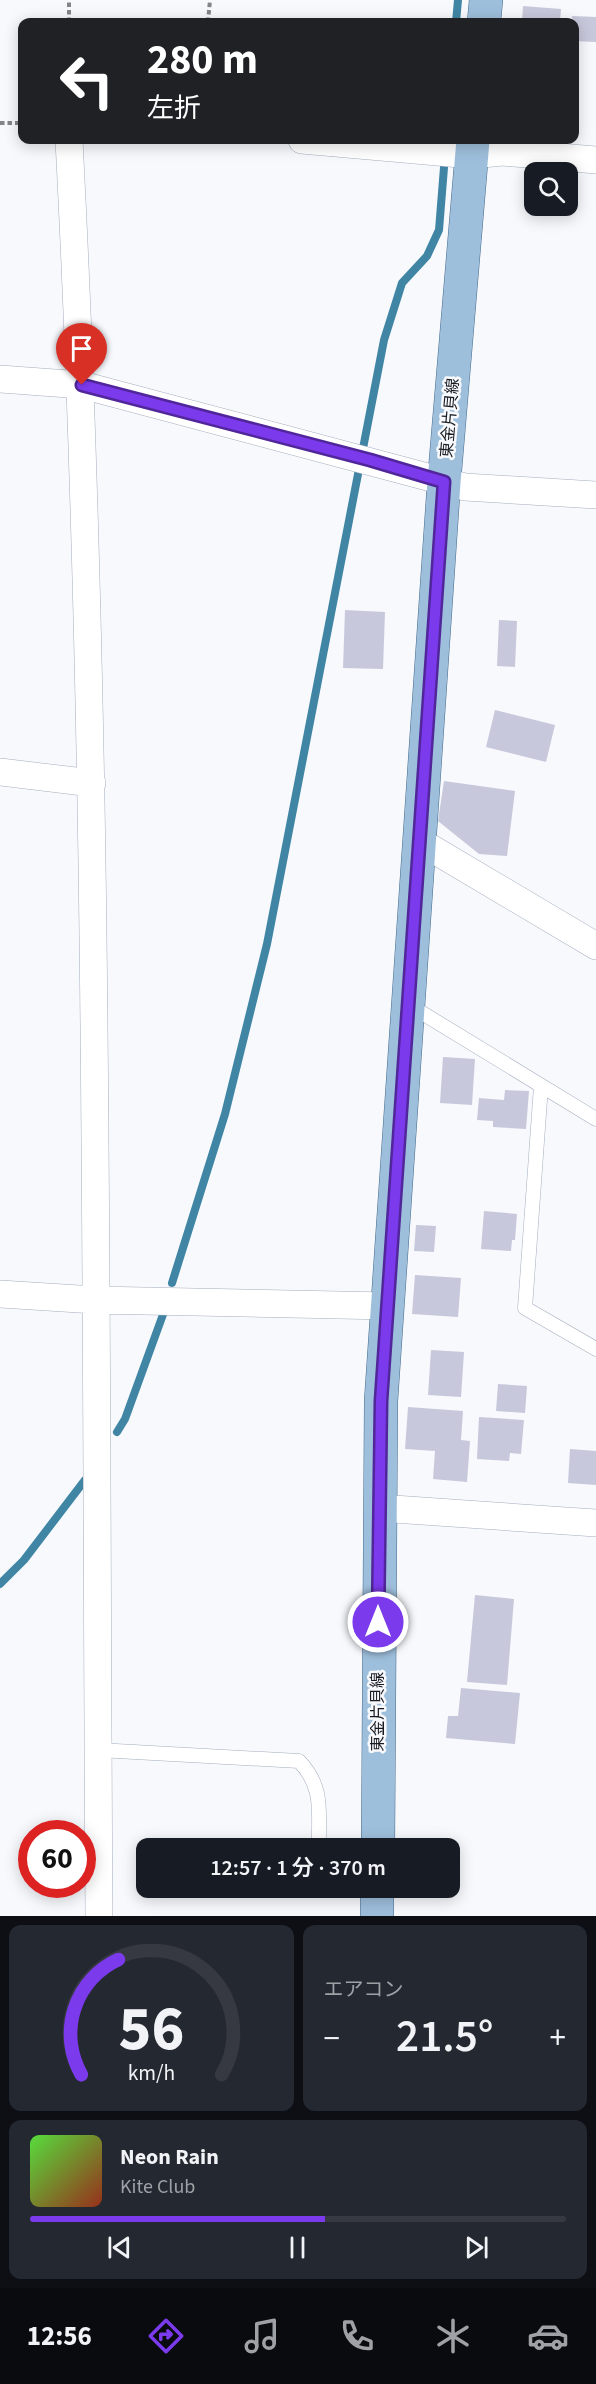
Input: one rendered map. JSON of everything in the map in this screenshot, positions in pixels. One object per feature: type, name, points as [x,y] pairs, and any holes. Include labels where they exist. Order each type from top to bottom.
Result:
[{"type":"main road","points":[[484,18],[486,0]]},
{"type":"main road","name":"東金片貝線","points":[[378,1838],[381,1401],[444,482],[459,150]]},
{"type":"main road","points":[[377,1916],[378,1898]]},
{"type":"street","points":[[69,144],[82,385],[92,783],[99,1916]]},
{"type":"street","points":[[365,144],[596,160]]},
{"type":"street","points":[[0,379],[82,385],[360,457],[465,487],[596,495]]},
{"type":"street","points":[[0,772],[92,783]]},
{"type":"street","points":[[419,841],[596,946]]},
{"type":"street","points":[[0,1294],[95,1300],[389,1306]]},
{"type":"street","points":[[379,1508],[596,1523]]},
{"type":"lane","points":[[409,1005],[596,1119]]},
{"type":"lane","points":[[541,1086],[525,1308],[596,1349]]},
{"type":"lane","points":[[98,1750],[299,1761],[311,1774],[318,1788],[319,1838]]},
{"type":"path","points":[[69,0],[69,18]]},
{"type":"path","points":[[208,18],[210,0]]},
{"type":"path","points":[[0,123],[18,123]]},
{"type":"building","points":[[523,6],[561,9],[560,18],[522,18]]},
{"type":"building","points":[[572,16],[596,17],[596,42],[579,41],[579,18],[572,18]]},
{"type":"building","points":[[345,610],[385,612],[383,669],[343,668]]},
{"type":"building","points":[[499,620],[517,621],[515,667],[497,666]]},
{"type":"building","points":[[495,710],[555,725],[546,762],[486,747]]},
{"type":"building","points":[[444,781],[515,791],[507,856],[479,854],[438,821]]},
{"type":"building","points":[[443,1057],[475,1059],[472,1105],[440,1103]]},
{"type":"building","points":[[505,1090],[529,1091],[526,1129],[493,1127],[493,1121],[477,1120],[479,1098],[504,1100]]},
{"type":"building","points":[[484,1211],[517,1214],[515,1240],[512,1240],[511,1251],[481,1249]]},
{"type":"building","points":[[416,1225],[436,1226],[434,1252],[414,1251]]},
{"type":"building","points":[[415,1275],[461,1278],[458,1317],[412,1314]]},
{"type":"building","points":[[431,1350],[464,1352],[461,1397],[428,1395]]},
{"type":"building","points":[[498,1384],[527,1386],[525,1413],[496,1411]]},
{"type":"building","points":[[408,1407],[463,1411],[461,1440],[470,1441],[467,1482],[433,1479],[435,1451],[405,1449]]},
{"type":"building","points":[[479,1417],[524,1420],[521,1454],[510,1453],[509,1461],[477,1459]]},
{"type":"building","points":[[570,1449],[596,1451],[596,1485],[568,1483]]},
{"type":"building","points":[[475,1595],[514,1599],[507,1685],[467,1682]]},
{"type":"building","points":[[461,1688],[520,1693],[515,1744],[446,1738],[448,1716],[458,1716]]},
{"type":"waterway","points":[[456,18],[458,0]]},
{"type":"waterway","points":[[172,1283],[225,1114],[267,944],[384,340],[402,283],[427,256],[439,230],[445,155]]},
{"type":"waterway","points":[[117,1432],[125,1419],[165,1309]]},
{"type":"waterway","points":[[0,1584],[24,1560],[85,1480]]},
{"type":"route","points":[[82,385],[370,460],[444,482],[381,1401],[378,1622]]}]
